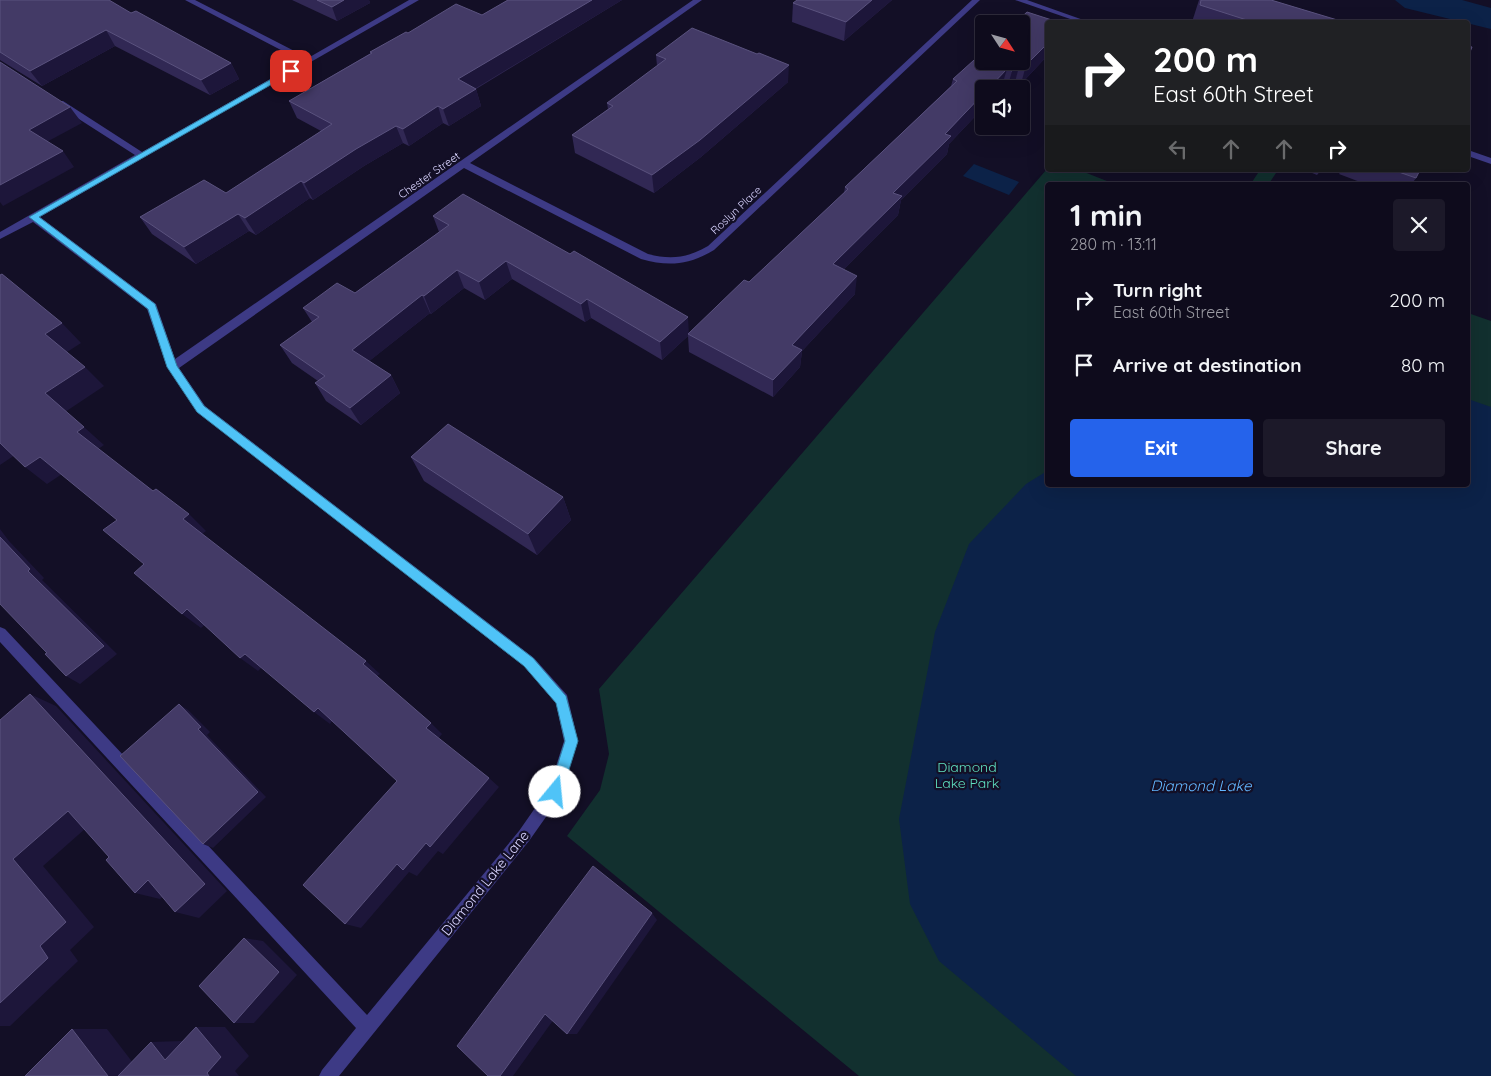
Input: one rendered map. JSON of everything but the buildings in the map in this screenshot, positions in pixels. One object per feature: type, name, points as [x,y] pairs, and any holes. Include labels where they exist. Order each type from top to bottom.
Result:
[{"type":"street","points":[[189,0],[308,61]]},
{"type":"street","points":[[0,236],[415,0]]},
{"type":"street","name":"Chester Street","points":[[172,367],[698,0]]},
{"type":"street","name":"Roslyn Place","points":[[464,164],[645,257],[666,263],[692,260],[711,248],[976,0]]},
{"type":"street","points":[[1019,0],[1079,20]]},
{"type":"street","points":[[56,100],[142,156]]},
{"type":"street","points":[[1470,154],[1491,161]]},
{"type":"street","name":"Diamond Lake Lane","points":[[33,217],[152,307],[172,367],[200,409],[529,662],[562,700],[571,741],[555,792],[524,836],[328,1076]]},
{"type":"street","points":[[0,634],[367,1028]]},
{"type":"green space","name":"Diamond Lake","points":[[1045,171],[1084,172],[1109,182],[1045,182],[1045,487],[1470,487],[1470,314],[1491,321],[1491,1076],[859,1076],[567,836],[600,790],[609,754],[599,689]]},
{"type":"green space","points":[[1259,172],[1277,172],[1270,182],[1252,182]]},
{"type":"water","points":[[1395,0],[1462,0],[1491,8],[1491,29],[1470,24],[1470,20],[1454,20],[1405,8]]},
{"type":"water","points":[[974,164],[1019,182],[1009,195],[963,176]]},
{"type":"water","name":"Diamond Lake","points":[[1470,400],[1491,407],[1491,1076],[1076,1076],[939,961],[910,904],[899,819],[935,632],[969,544],[1026,484],[1045,472],[1045,487],[1470,487]]},
{"type":"route","points":[[291,71],[33,217],[152,307],[172,367],[200,409],[529,662],[562,700],[571,741],[555,792]]},
{"type":"park label","name":"Diamond Lake Park","points":[[967,776]]}]
